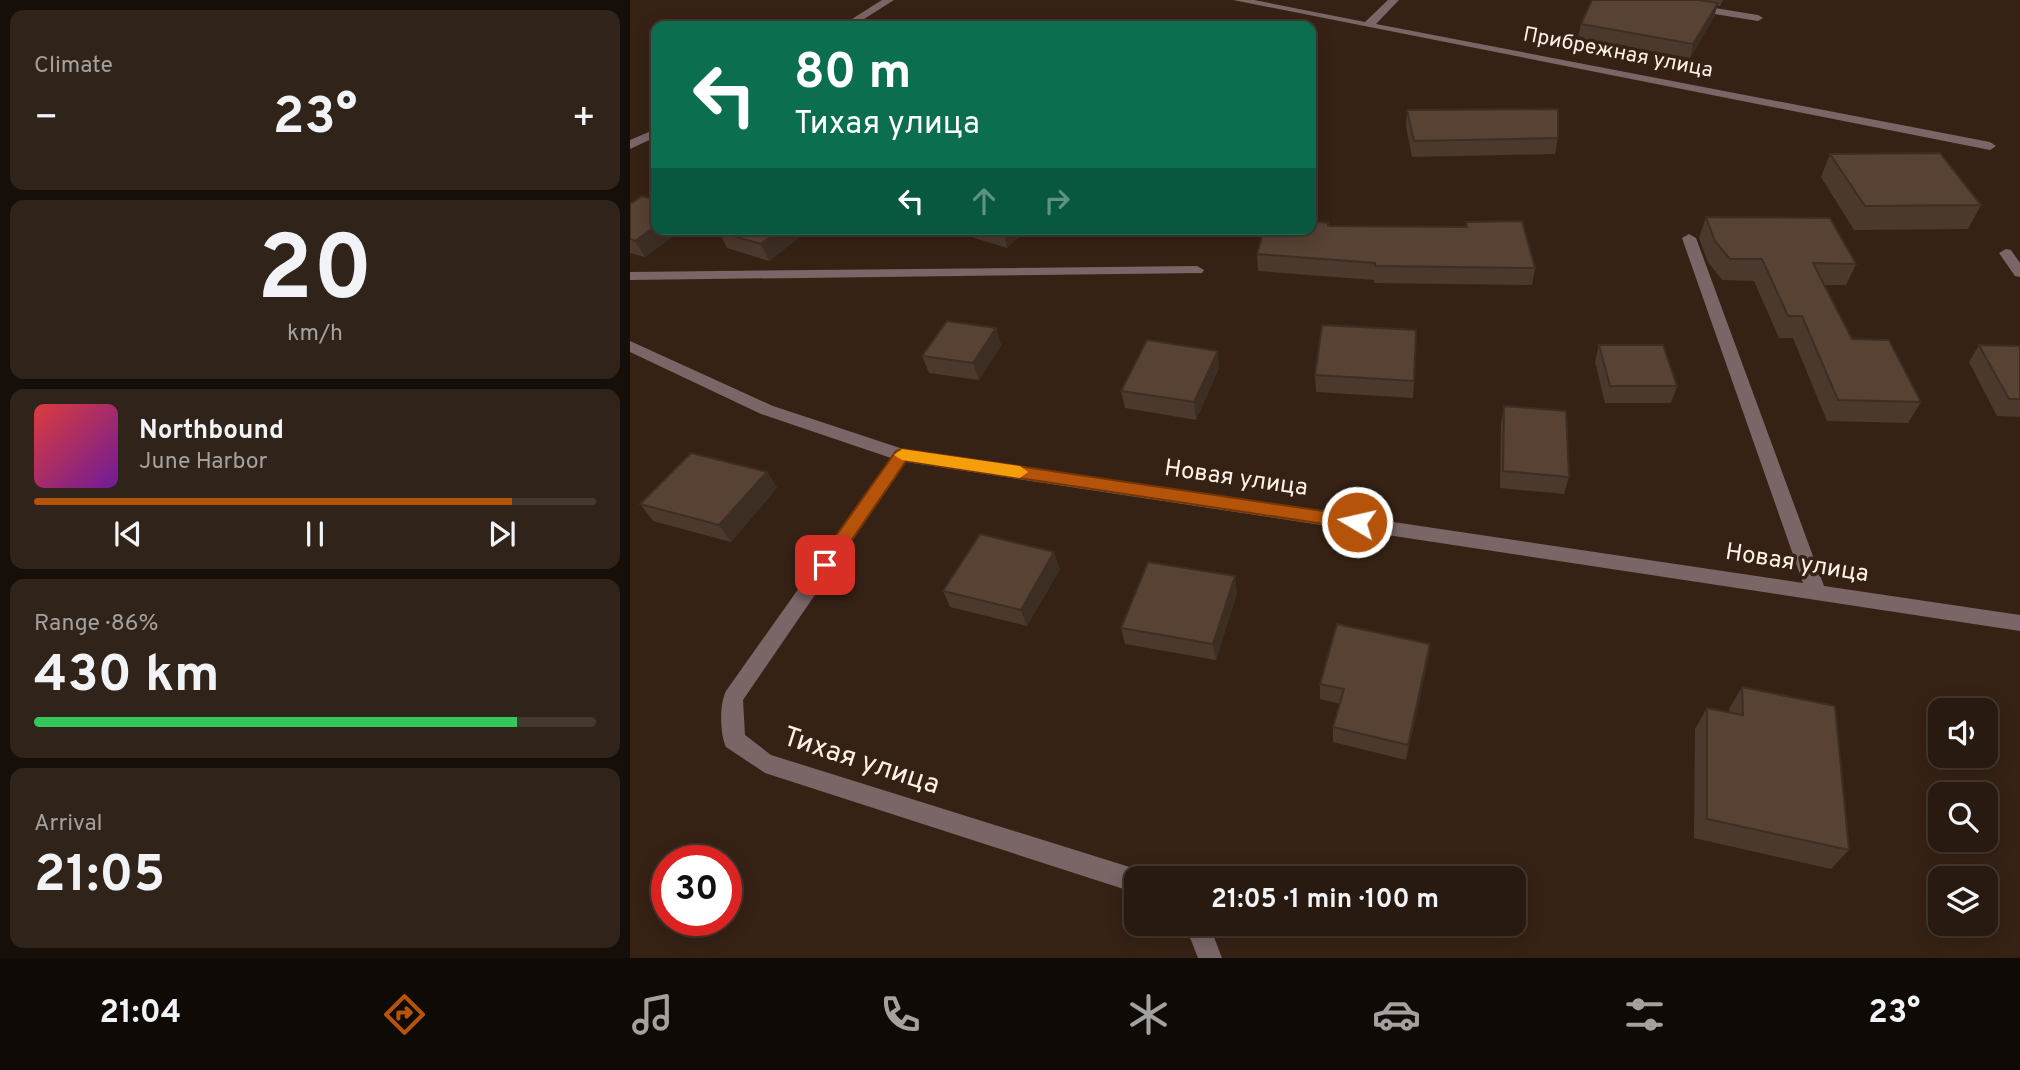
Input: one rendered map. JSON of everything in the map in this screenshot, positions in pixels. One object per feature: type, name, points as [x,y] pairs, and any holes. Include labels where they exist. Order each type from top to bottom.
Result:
[{"type":"street","points":[[854,21],[889,0]]},
{"type":"street","name":"Прибрежная улица","points":[[1238,0],[1990,146]]},
{"type":"street","points":[[1369,24],[1394,0]]},
{"type":"street","points":[[1646,0],[1758,18]]},
{"type":"street","points":[[630,145],[651,135]]},
{"type":"street","points":[[1689,238],[1816,591]]},
{"type":"street","points":[[2006,253],[2020,273]]},
{"type":"street","points":[[630,276],[1197,270]]},
{"type":"street","name":"Новая улица","points":[[630,346],[767,410],[902,455],[2020,623]]},
{"type":"street","name":"Тихая улица","points":[[902,455],[733,698],[734,740],[765,763],[1124,877]]},
{"type":"street","points":[[1201,936],[1210,958]]},
{"type":"building","points":[[1592,0],[1699,0],[1718,3],[1693,44],[1581,24]]},
{"type":"building","points":[[1558,109],[1558,138],[1414,141],[1407,110]]},
{"type":"building","points":[[1940,153],[1981,205],[1865,206],[1830,154]]},
{"type":"building","points":[[642,196],[651,199],[651,230],[635,241],[630,239],[630,204]]},
{"type":"building","points":[[1706,217],[1830,218],[1856,264],[1813,263],[1852,339],[1889,340],[1921,402],[1838,400],[1802,316],[1788,316],[1762,259],[1730,259],[1715,241]]},
{"type":"building","points":[[1522,221],[1535,268],[1375,266],[1375,263],[1257,254],[1262,235],[1316,235],[1316,222],[1328,223],[1328,226],[1467,227],[1466,222]]},
{"type":"building","points":[[730,235],[772,235],[761,244]]},
{"type":"building","points":[[947,321],[996,328],[973,363],[922,356]]},
{"type":"building","points":[[1322,325],[1416,330],[1414,381],[1315,375]]},
{"type":"building","points":[[1147,340],[1218,351],[1194,402],[1121,391]]},
{"type":"building","points":[[1599,345],[1663,345],[1677,386],[1610,386]]},
{"type":"building","points":[[1979,345],[2020,346],[2020,399],[2009,399]]},
{"type":"building","points":[[1504,406],[1566,411],[1569,477],[1503,471]]},
{"type":"building","points":[[691,453],[767,472],[719,525],[640,504]]},
{"type":"building","points":[[980,534],[1054,552],[1021,610],[943,591]]},
{"type":"building","points":[[1148,562],[1235,576],[1213,644],[1121,628]]},
{"type":"building","points":[[1337,624],[1430,644],[1408,745],[1333,727],[1344,689],[1320,684]]},
{"type":"building","points":[[1742,687],[1835,706],[1849,850],[1707,819],[1707,708],[1743,715]]},
{"type":"slow traffic","points":[[902,455],[1020,472]]},
{"type":"route","points":[[825,565],[902,455],[1357,522]]}]
